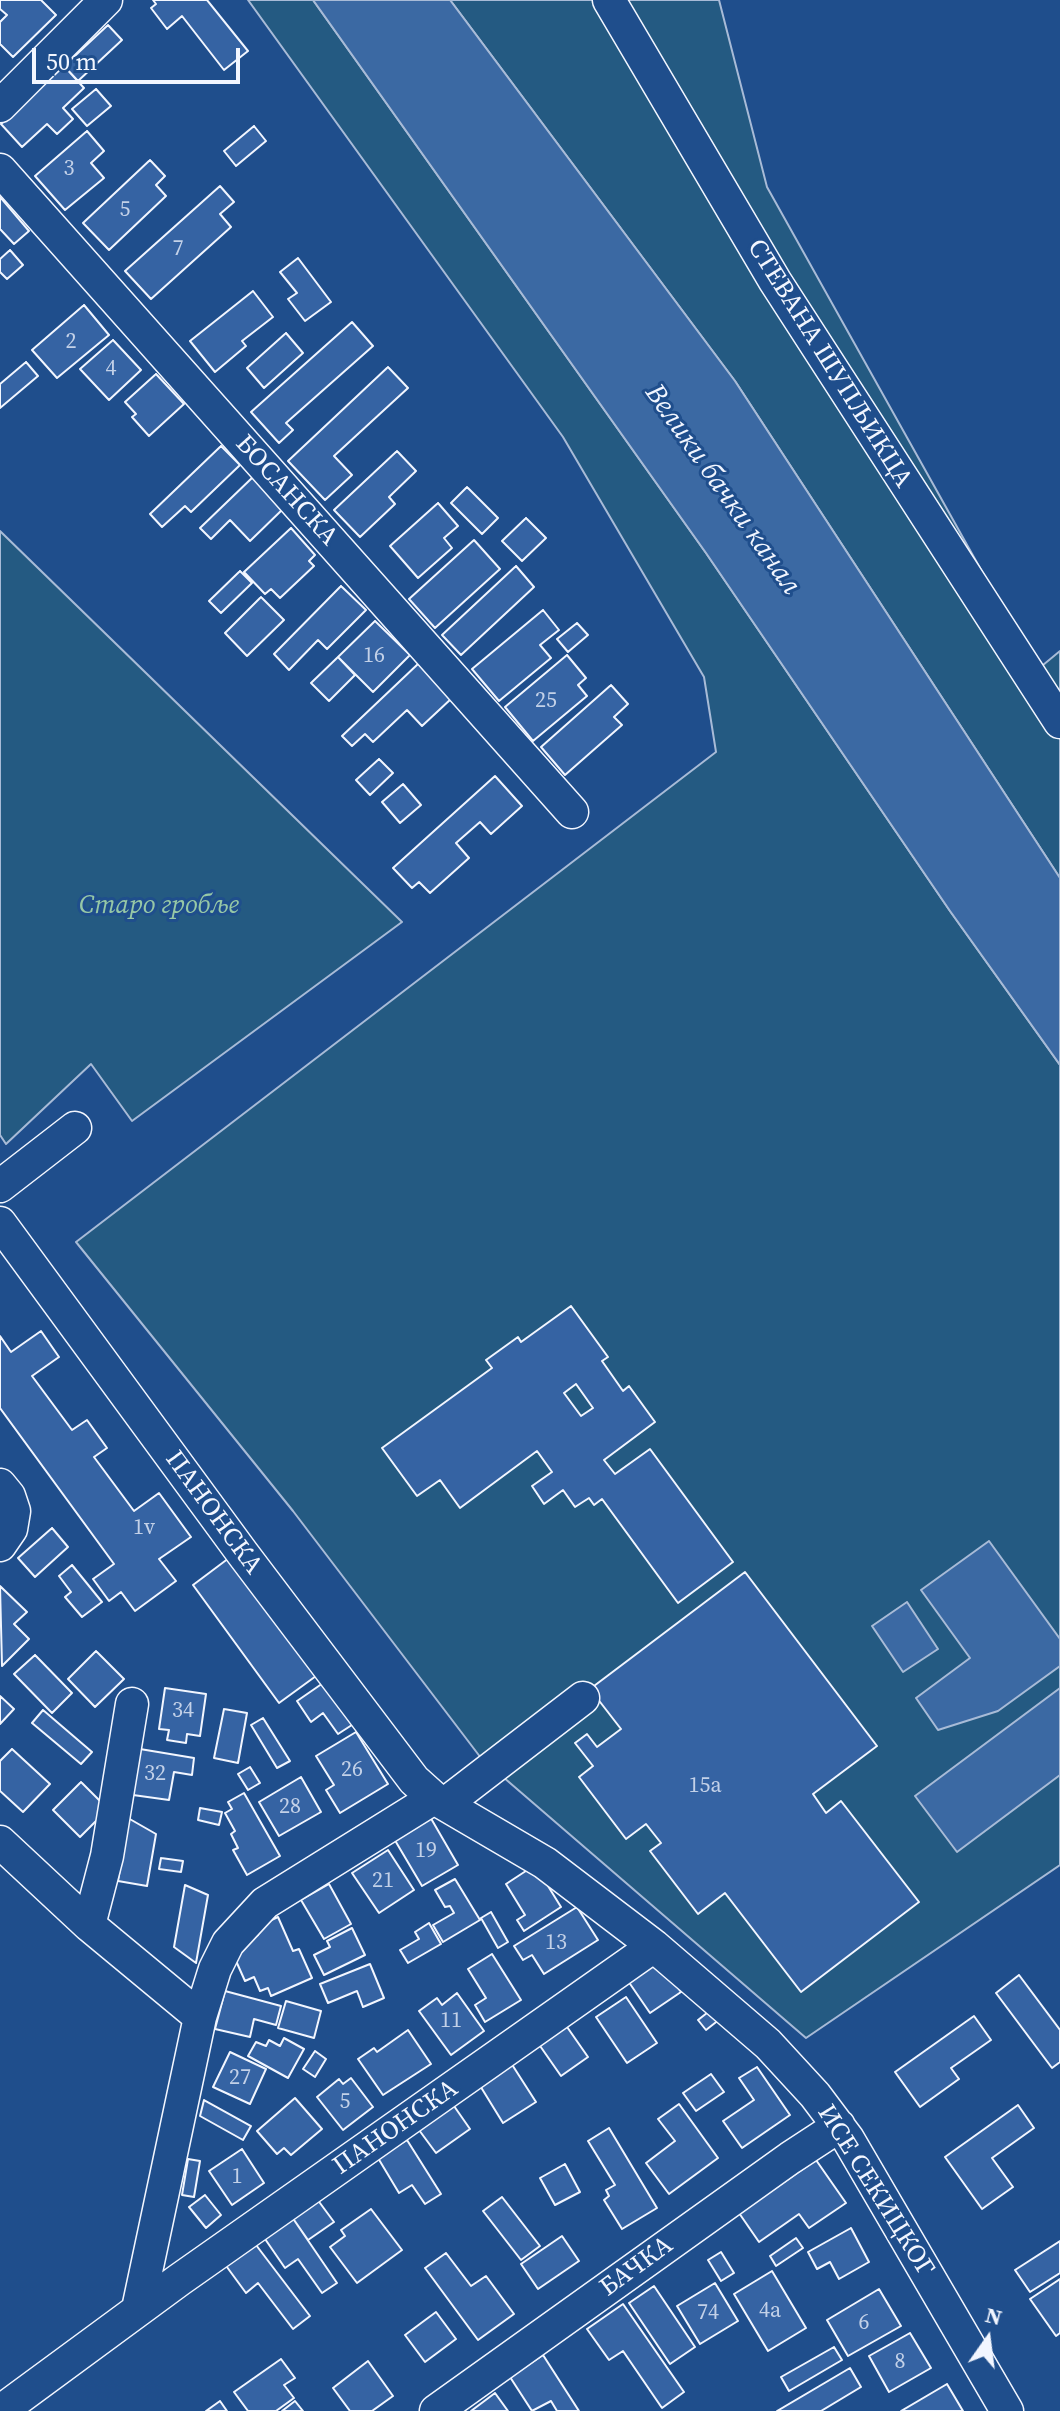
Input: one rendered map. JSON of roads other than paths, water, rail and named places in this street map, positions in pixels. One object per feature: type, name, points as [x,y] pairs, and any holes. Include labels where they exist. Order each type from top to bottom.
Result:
[{"type":"street","points":[[0,106],[106,0]]},
{"type":"street","name":"СТЕВАНА ШУПЉИКЦА","points":[[609,0],[775,281],[1060,722]]},
{"type":"street","name":"БОСАНСКА","points":[[0,170],[572,812]]},
{"type":"street","points":[[0,1186],[75,1128]]},
{"type":"street","name":"ПАНОНСКА","points":[[0,1223],[243,1554],[414,1780],[439,1801],[545,1863],[654,1946],[768,2044],[815,2095]]},
{"type":"street","points":[[0,1485],[9,1496],[14,1511],[11,1529],[0,1545]]},
{"type":"street","points":[[138,2309],[200,2017],[215,1969],[228,1943],[265,1903],[439,1801],[583,1698]]},
{"type":"street","points":[[89,1925],[107,1856],[132,1704]]},
{"type":"street","points":[[0,1842],[89,1925],[200,2017]]},
{"type":"street","name":"ПАНОНСКА","points":[[1,2411],[138,2309],[654,1946]]},
{"type":"street","name":"ИСЕ СЕКИЦКОГ","points":[[815,2095],[839,2126],[1007,2411]]},
{"type":"street","name":"БАЧКА","points":[[436,2411],[839,2126]]},
{"type":"water","name":"Велики бачки канал","points":[[313,0],[450,0],[735,381],[1060,878],[1060,1065],[950,911],[706,553]]},
{"type":"water","points":[[989,1541],[1060,1639],[1060,1666],[998,1711],[938,1730],[916,1698],[970,1658],[921,1590]]},
{"type":"water","points":[[907,1602],[938,1649],[903,1672],[872,1626]]},
{"type":"water","points":[[1060,1688],[1060,1775],[957,1852],[915,1796]]},
{"type":"park label","name":"Старо гробље","points":[[159,906]]}]
